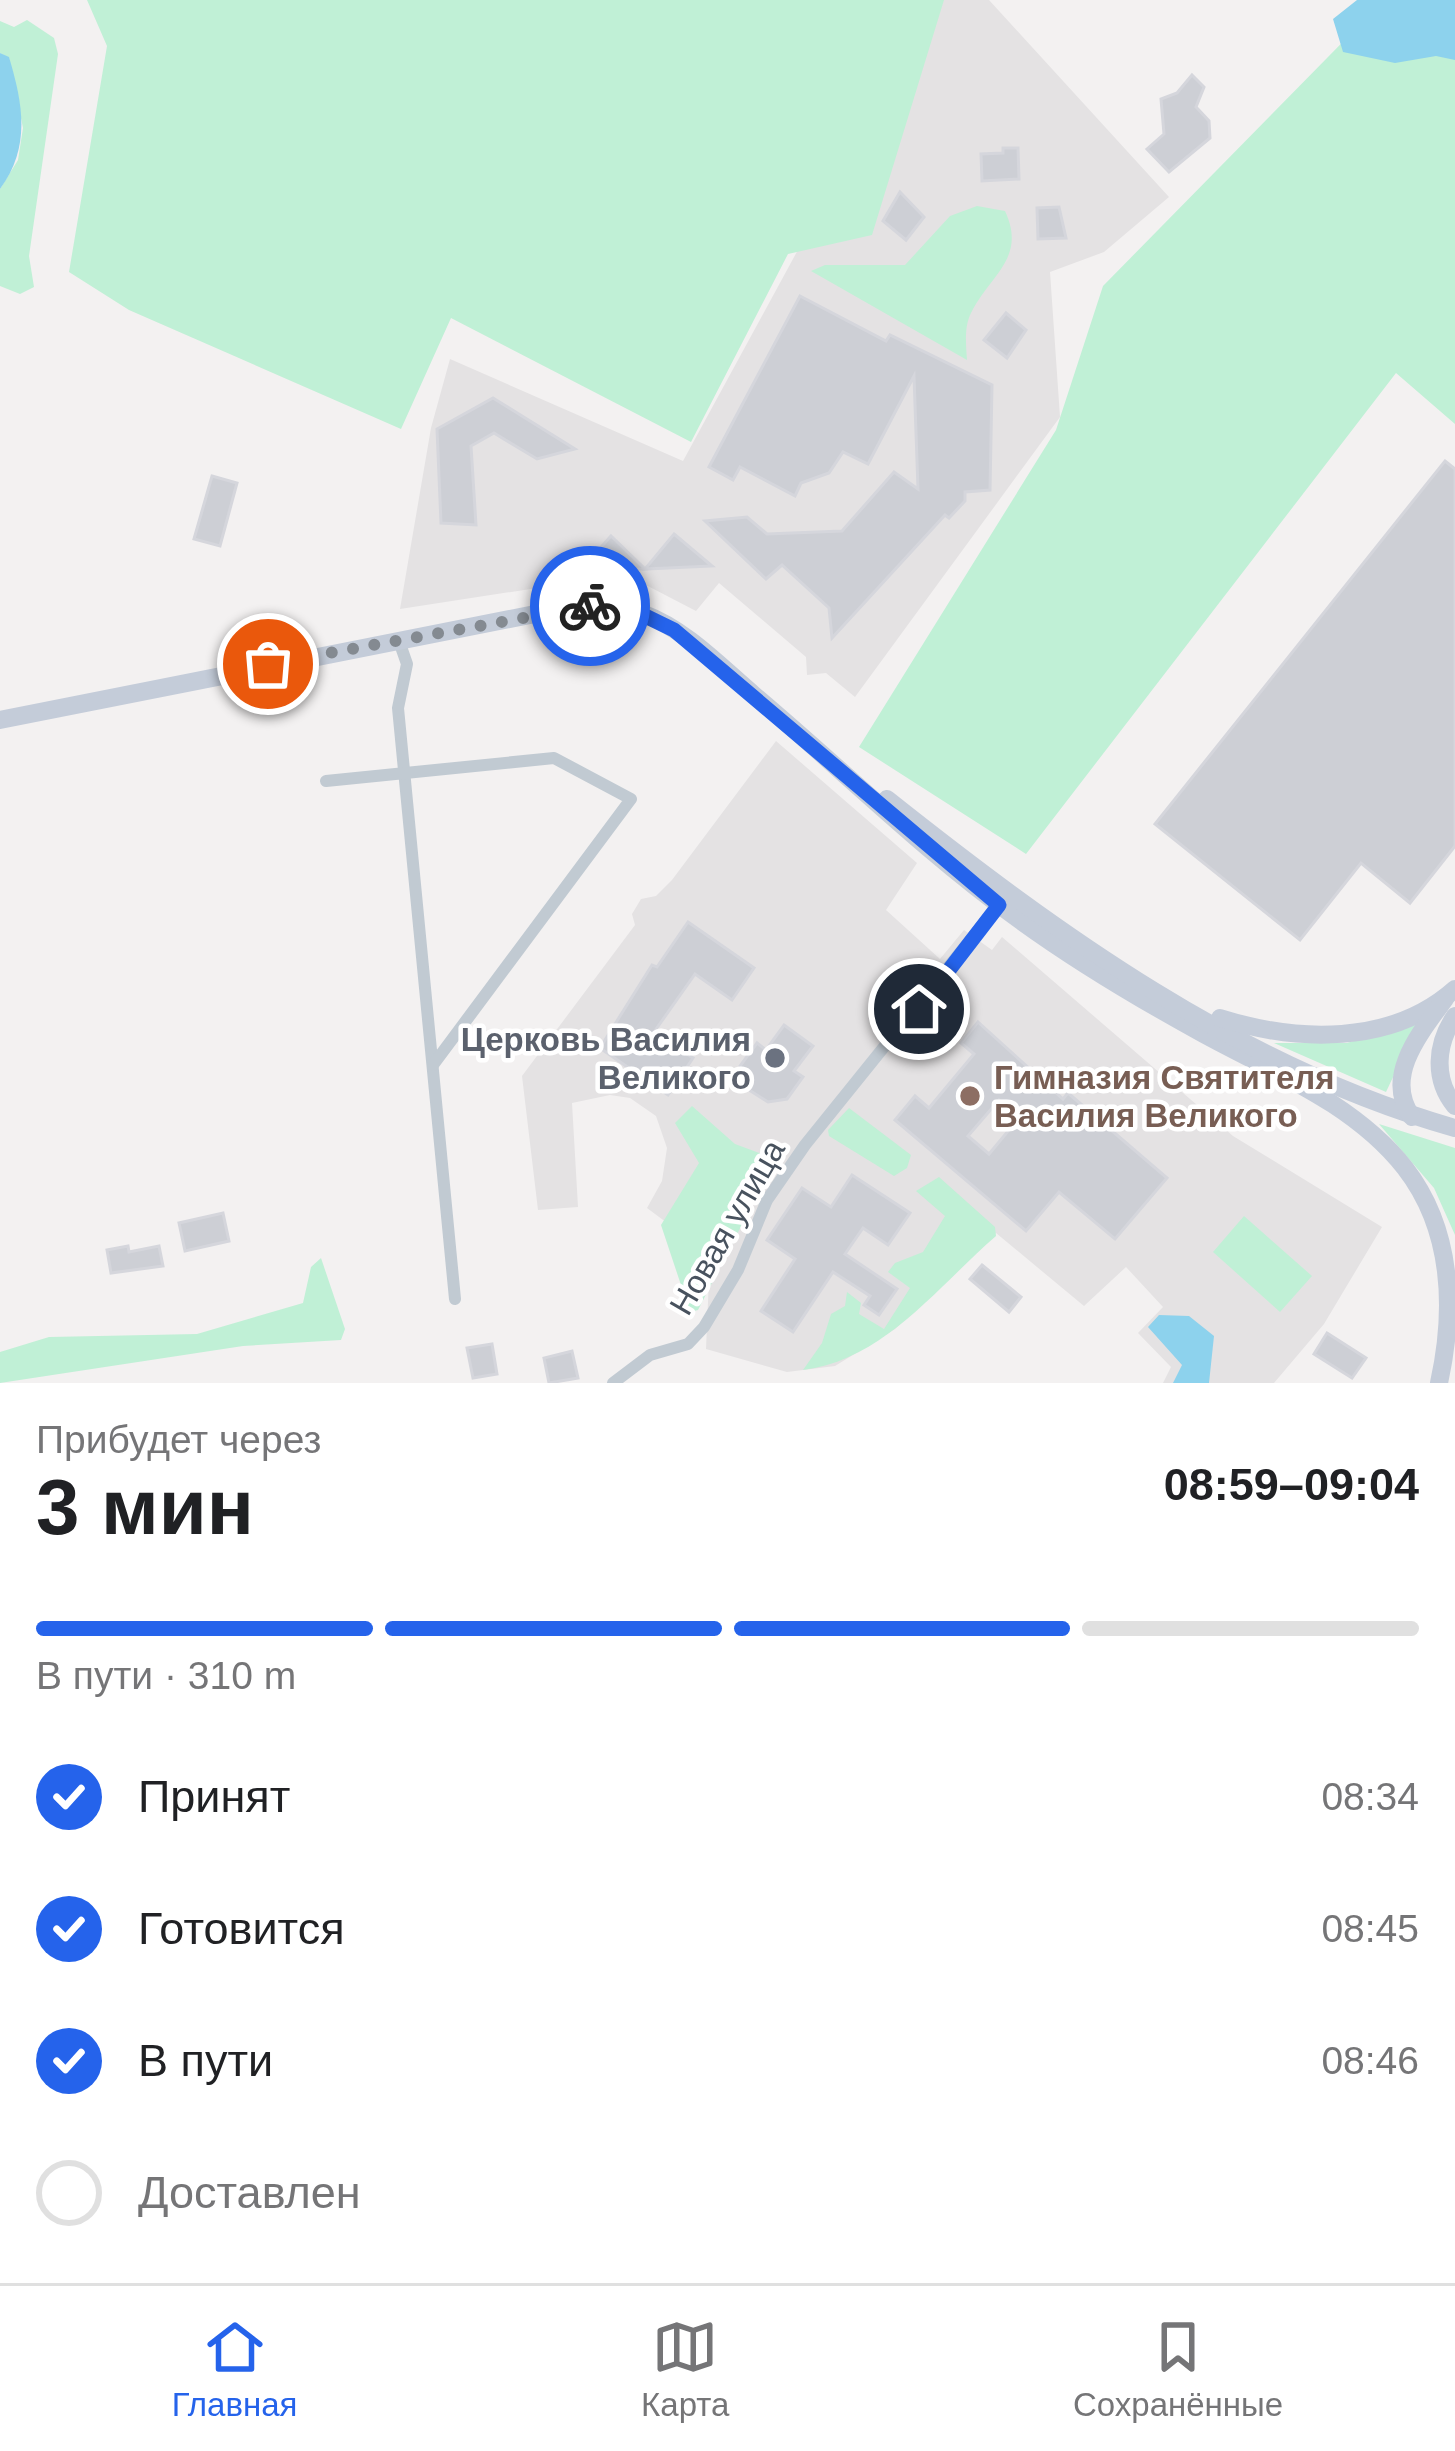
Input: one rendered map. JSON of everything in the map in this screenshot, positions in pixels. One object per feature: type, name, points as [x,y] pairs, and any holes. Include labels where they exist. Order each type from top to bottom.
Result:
[{"type":"main road","points":[[0,720],[560,609],[637,612],[674,630],[836,764],[909,834],[1004,899],[1266,1053],[1455,1128]]},
{"type":"main road","points":[[1004,899],[1104,977],[1251,1058],[1364,1128],[1395,1156],[1425,1198],[1442,1235],[1452,1294],[1452,1334],[1439,1383]]},
{"type":"main road","points":[[1145,985],[1238,1024],[1308,1035],[1388,1025],[1452,992]]},
{"type":"main road","points":[[1427,1130],[1408,1112],[1399,1092],[1405,1064],[1452,992]]},
{"type":"main road","points":[[1455,1016],[1443,1040],[1440,1071],[1455,1106]]},
{"type":"main road","points":[[1251,1058],[1455,1140]]},
{"type":"street","points":[[399,641],[406,664],[398,708],[455,1299]]},
{"type":"street","points":[[326,781],[554,758],[631,800],[433,1066]]},
{"type":"street","name":"Новая улица","points":[[613,1383],[650,1355],[688,1344],[704,1327],[738,1270],[766,1200],[1004,899]]},
{"type":"shaded area","points":[[934,0],[989,0],[1169,197],[1104,252],[1050,272],[1060,417],[855,697],[826,673],[807,675],[806,657],[719,583],[696,611],[642,583],[582,581],[400,609],[431,428],[450,359],[683,461]]},
{"type":"shaded area","points":[[776,741],[917,863],[886,910],[940,959],[964,930],[992,950],[1002,937],[1233,1136],[1382,1227],[1324,1324],[1274,1383],[1163,1383],[1171,1367],[1138,1333],[1163,1307],[1126,1267],[1084,1306],[996,1233],[895,1329],[835,1366],[787,1372],[706,1349],[710,1255],[647,1208],[662,1181],[667,1148],[656,1116],[630,1098],[610,1095],[572,1103],[578,1207],[538,1210],[522,1076],[635,925],[632,914],[641,899],[656,896],[672,880]]},
{"type":"green space","points":[[87,0],[944,0],[872,235],[788,254],[691,442],[451,318],[401,429],[129,310],[69,272],[107,46]]},
{"type":"green space","points":[[1384,0],[1455,0],[1455,424],[1396,373],[1026,854],[859,747],[1056,430],[1103,286]]},
{"type":"green space","points":[[27,20],[54,38],[58,54],[29,256],[34,287],[20,294],[0,286],[0,189],[18,160],[23,128],[9,58],[0,53],[0,21],[14,27]]},
{"type":"green space","points":[[977,206],[1005,211],[1012,241],[1003,265],[969,318],[967,360],[811,271],[825,265],[905,265],[950,216]]},
{"type":"green space","points":[[1420,1020],[1386,1092],[1274,1043],[1347,1043]]},
{"type":"green space","points":[[692,1106],[735,1144],[770,1157],[770,1170],[698,1310],[690,1312],[661,1225],[699,1163],[675,1123]]},
{"type":"green space","points":[[849,1108],[911,1155],[907,1168],[894,1176],[829,1136],[828,1130]]},
{"type":"green space","points":[[1379,1124],[1455,1148],[1455,1235],[1434,1188]]},
{"type":"green space","points":[[939,1177],[995,1227],[996,1236],[884,1337],[832,1363],[803,1370],[822,1343],[831,1314],[845,1306],[847,1292],[861,1303],[859,1314],[884,1329],[910,1288],[888,1272],[895,1263],[923,1252],[945,1216],[916,1191]]},
{"type":"green space","points":[[1244,1216],[1312,1276],[1280,1312],[1213,1252]]},
{"type":"green space","points":[[321,1258],[345,1329],[341,1340],[243,1346],[0,1383],[0,1352],[49,1337],[197,1334],[303,1303],[311,1267]]},
{"type":"water","points":[[1357,0],[1455,0],[1455,60],[1436,56],[1395,63],[1343,52],[1333,19]]},
{"type":"water","points":[[0,53],[9,57],[21,125],[16,157],[0,189]]},
{"type":"water","points":[[1159,1315],[1189,1316],[1214,1336],[1209,1383],[1173,1383],[1182,1365],[1148,1327]]},
{"type":"building","points":[[1192,75],[1204,87],[1196,107],[1209,121],[1210,138],[1169,172],[1147,149],[1164,134],[1161,99],[1177,93]]},
{"type":"building","points":[[1003,148],[1018,148],[1019,179],[982,181],[981,154],[1003,153]]},
{"type":"building","points":[[900,192],[924,217],[906,240],[883,221]]},
{"type":"building","points":[[1059,207],[1066,238],[1038,239],[1037,208]]},
{"type":"building","points":[[800,296],[886,341],[890,335],[992,385],[990,490],[965,492],[965,501],[949,518],[945,515],[832,638],[829,608],[782,565],[766,579],[705,521],[747,517],[767,534],[842,531],[894,472],[918,489],[914,376],[868,464],[843,452],[829,473],[801,483],[795,496],[740,467],[733,480],[709,467]]},
{"type":"building","points":[[1006,313],[1026,330],[1007,358],[984,340]]},
{"type":"building","points":[[493,398],[575,449],[537,459],[494,433],[471,446],[476,525],[441,523],[437,429]]},
{"type":"building","points":[[1445,461],[1455,469],[1455,846],[1410,903],[1361,863],[1300,940],[1155,824]]},
{"type":"building","points":[[212,476],[237,483],[220,546],[194,539]]},
{"type":"building","points":[[674,534],[712,566],[645,569]]},
{"type":"building","points":[[611,536],[645,569],[579,572]]},
{"type":"building","points":[[688,922],[754,968],[732,1000],[695,974],[654,1032],[693,1058],[668,1095],[600,1048],[652,965],[657,967]]},
{"type":"building","points":[[978,1022],[1063,1099],[1068,1093],[1167,1178],[1115,1239],[1059,1192],[1026,1231],[895,1120],[915,1096],[929,1108],[974,1054],[961,1043]],"holes":[[[999,1100],[1019,1118],[989,1154],[968,1136]]]},
{"type":"building","name":"Церковь Василия Великого","points":[[784,1025],[813,1046],[794,1071],[803,1077],[787,1099],[768,1102],[746,1088],[740,1066],[757,1043],[766,1050]]},
{"type":"building","points":[[852,1175],[910,1213],[888,1245],[863,1228],[845,1254],[897,1289],[879,1315],[864,1305],[870,1296],[833,1272],[793,1332],[761,1311],[795,1259],[767,1240],[802,1188],[831,1207]]},
{"type":"building","points":[[223,1213],[229,1241],[185,1251],[179,1223]]},
{"type":"building","points":[[128,1246],[129,1252],[159,1246],[163,1266],[111,1273],[107,1250]]},
{"type":"building","points":[[982,1265],[1021,1297],[1009,1312],[970,1279]]},
{"type":"building","points":[[1327,1333],[1366,1358],[1352,1378],[1314,1354]]},
{"type":"building","points":[[492,1344],[497,1374],[473,1378],[467,1348]]},
{"type":"building","points":[[572,1351],[578,1378],[549,1383],[544,1358]]},
{"type":"way so far","points":[[268,664],[590,606]]},
{"type":"place","name":"Церковь Василия Великого","points":[[775,1058]]},
{"type":"place","name":"Гимназия Святителя Василия Великого","points":[[970,1096]]},
{"type":"route","points":[[590,606],[637,612],[674,630],[836,764],[909,834],[999,905],[919,1009]]}]
